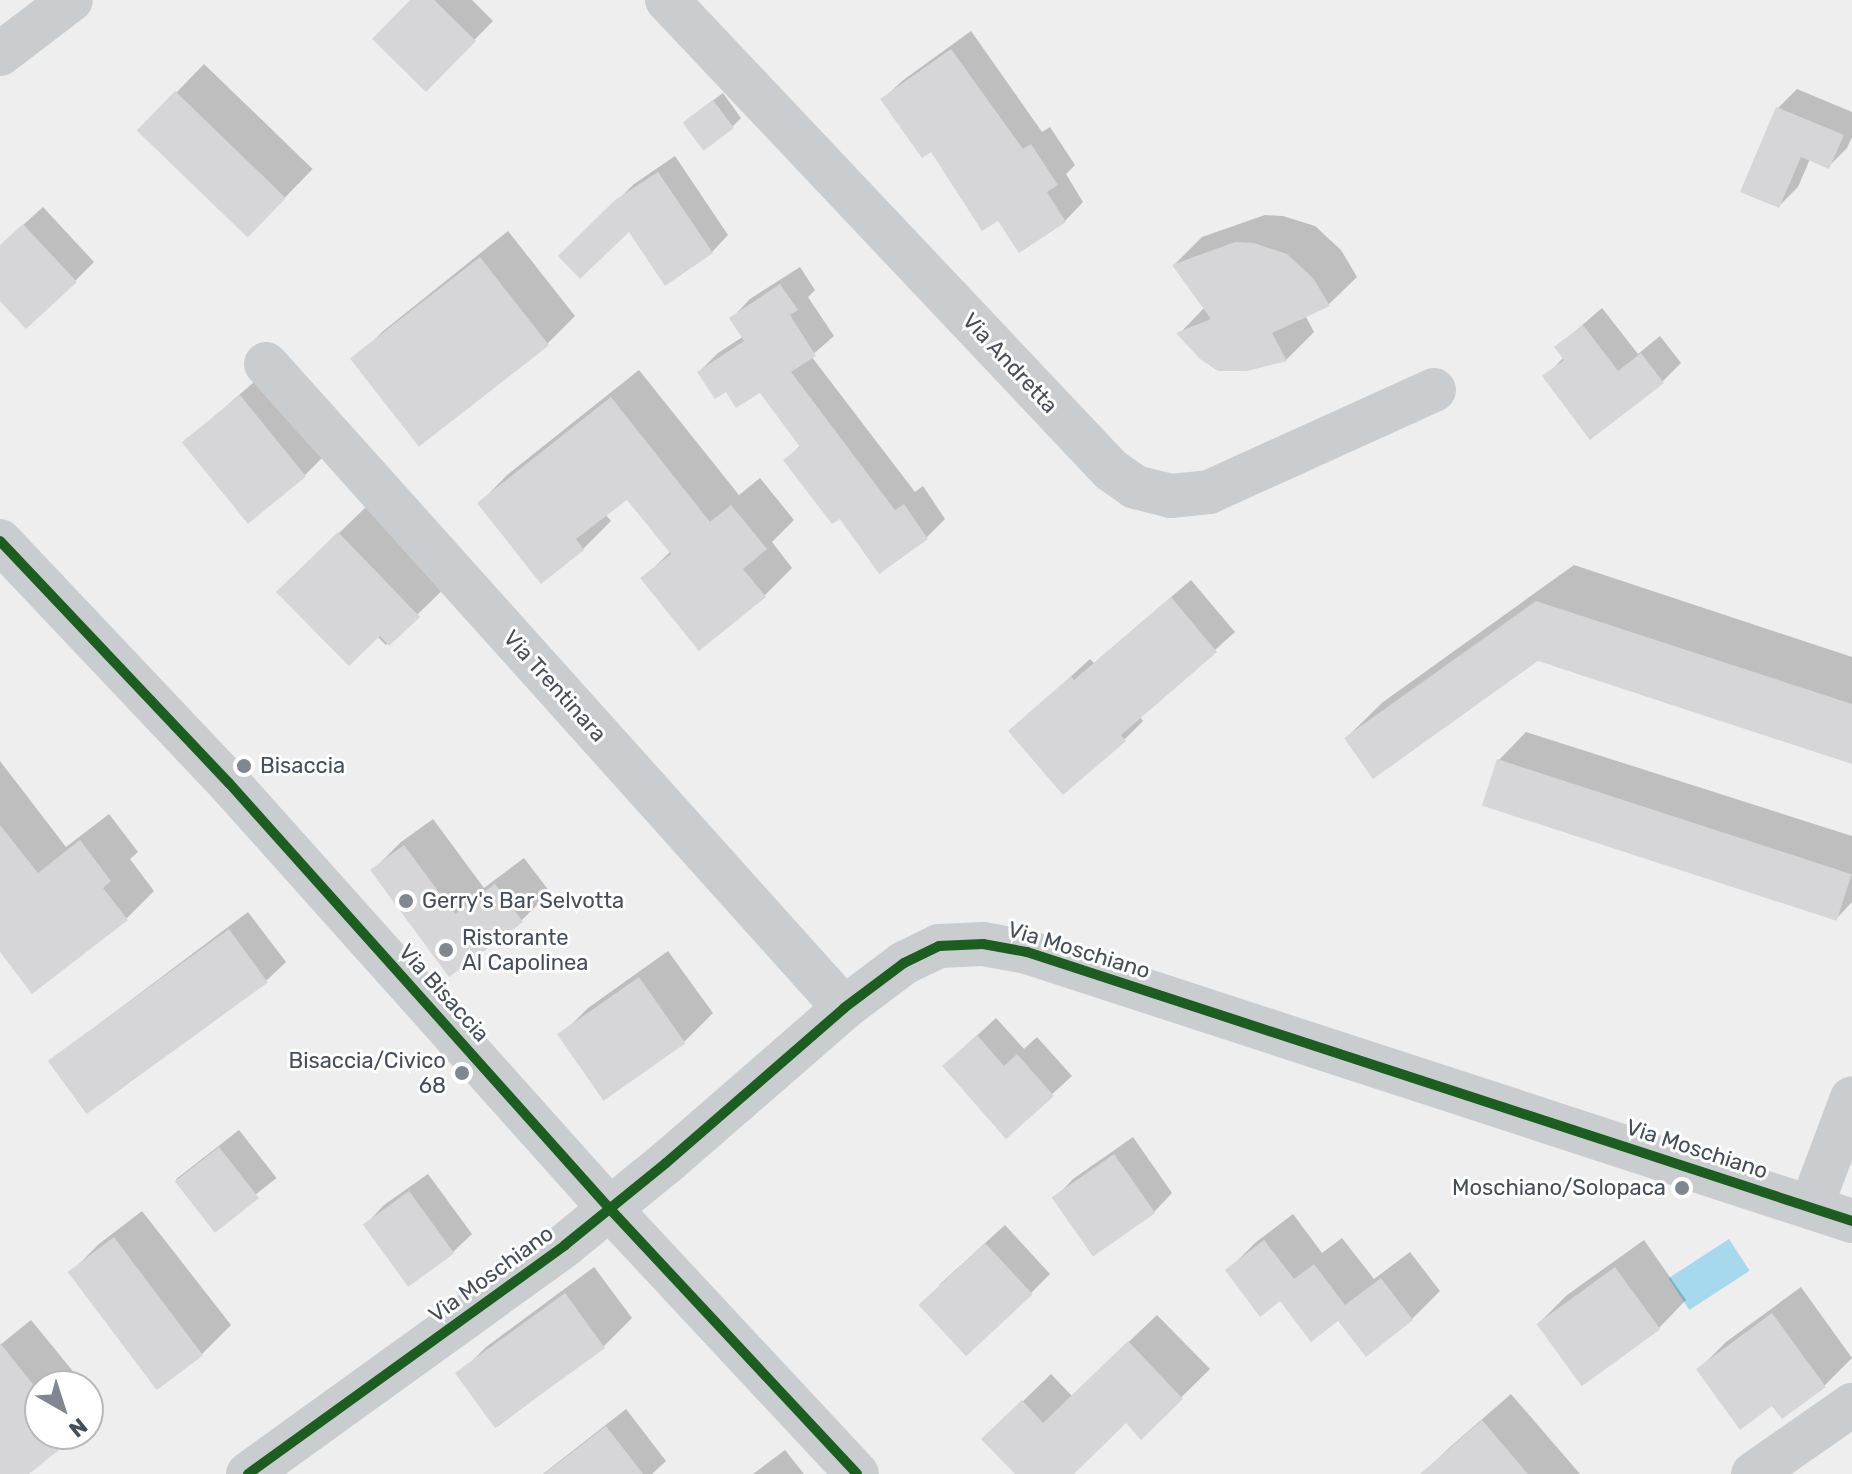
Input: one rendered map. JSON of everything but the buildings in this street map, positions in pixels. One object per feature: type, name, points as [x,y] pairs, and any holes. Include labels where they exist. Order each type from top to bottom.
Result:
[{"type":"street","points":[[0,54],[71,0]]},
{"type":"street","name":"Via Andretta","points":[[667,0],[1111,470],[1135,487],[1171,496],[1209,492],[1434,390]]},
{"type":"street","name":"Via Trentinara","points":[[266,364],[844,1008]]},
{"type":"street","name":"Via Bisaccia","points":[[0,541],[229,783],[610,1209],[857,1474]]},
{"type":"street","name":"Via Moschiano","points":[[248,1474],[610,1209],[844,1008],[904,963],[939,946],[983,944],[1012,948],[1852,1221]]},
{"type":"street","points":[[1811,1207],[1852,1098]]},
{"type":"street","points":[[1753,1474],[1852,1405]]},
{"type":"water","points":[[1729,1239],[1750,1271],[1689,1310],[1669,1278]]},
{"type":"cycle path","points":[[0,541],[229,783],[610,1209],[857,1474]]},
{"type":"cycle path","points":[[248,1474],[565,1245],[666,1163],[844,1008],[904,963],[939,946],[983,944],[1027,952],[1852,1221]]},
{"type":"place","name":"Bisaccia","points":[[244,766]]},
{"type":"place","name":"Gerry's Bar Selvotta","points":[[406,901]]},
{"type":"place","name":"Ristorante Al Capolinea","points":[[446,950]]},
{"type":"place","name":"Bisaccia/Civico 68","points":[[462,1073]]},
{"type":"place","name":"Moschiano/Solopaca","points":[[1682,1188]]}]
